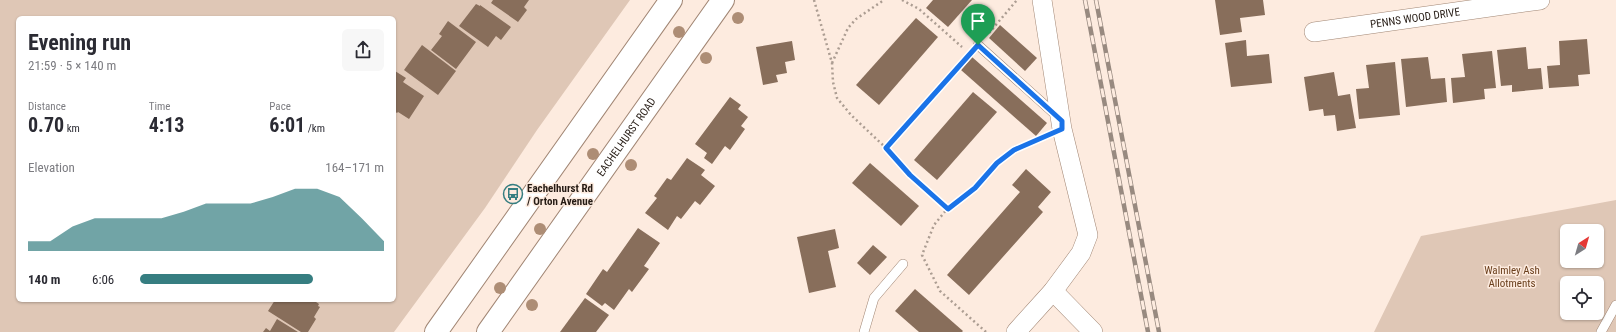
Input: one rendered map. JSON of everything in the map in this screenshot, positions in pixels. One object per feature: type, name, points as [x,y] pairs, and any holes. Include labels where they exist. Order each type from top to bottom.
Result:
[{"type":"main road","points":[[436,332],[670,0]]},
{"type":"main road","name":"EACHELHURST ROAD","points":[[488,332],[723,0]]},
{"type":"street","points":[[1016,332],[1053,291],[1082,253],[1088,235],[1062,125],[1042,0]]},
{"type":"street","name":"PENNS WOOD DRIVE","points":[[1314,32],[1540,0]]},
{"type":"street","points":[[1053,291],[1093,332]]},
{"type":"lane","points":[[978,45],[1062,125]]},
{"type":"lane","points":[[864,332],[874,298],[903,264]]},
{"type":"lane","points":[[1601,332],[1616,305]]},
{"type":"path","points":[[814,0],[832,63],[833,82],[837,98],[851,115],[886,148],[910,175],[948,209]]},
{"type":"path","points":[[832,63],[848,28],[856,19],[884,0]]},
{"type":"path","points":[[902,0],[919,9],[970,54]]},
{"type":"path","points":[[886,148],[1017,0]]},
{"type":"path","points":[[986,332],[940,291],[922,255],[934,225],[948,209],[975,188],[997,163],[1014,150],[1062,125]]},
{"type":"green space","points":[[0,0],[630,0],[537,130],[485,208],[394,332],[0,332]]},
{"type":"green space","name":"Walmley Ash Allotments","points":[[1616,200],[1616,332],[1374,332],[1421,236]]},
{"type":"building","points":[[493,0],[529,0],[524,7],[527,10],[518,22],[491,3]]},
{"type":"building","points":[[933,0],[972,0],[948,27],[926,8]]},
{"type":"building","points":[[1215,0],[1263,0],[1265,15],[1240,18],[1242,32],[1220,35]]},
{"type":"building","points":[[476,4],[480,5],[511,27],[501,40],[496,36],[488,47],[459,26]]},
{"type":"building","points":[[916,18],[938,37],[879,105],[856,85]]},
{"type":"building","points":[[448,21],[476,42],[456,69],[431,50],[442,36],[439,34]]},
{"type":"building","points":[[1000,25],[1037,58],[1025,71],[989,38]]},
{"type":"building","points":[[1587,39],[1590,74],[1578,75],[1579,86],[1549,88],[1547,66],[1560,65],[1559,41]]},
{"type":"building","points":[[1246,40],[1247,56],[1269,54],[1272,83],[1231,87],[1225,43]]},
{"type":"building","points":[[792,41],[795,60],[785,62],[787,73],[776,75],[778,82],[763,85],[756,47]]},
{"type":"building","points":[[422,45],[456,71],[438,95],[404,70]]},
{"type":"building","points":[[1526,47],[1528,69],[1541,68],[1543,89],[1512,92],[1512,85],[1501,86],[1497,50]]},
{"type":"building","points":[[1492,51],[1496,88],[1484,89],[1485,99],[1453,103],[1451,78],[1465,77],[1462,54]]},
{"type":"building","points":[[972,57],[1047,123],[1036,136],[961,70]]},
{"type":"building","points":[[1428,57],[1431,79],[1445,78],[1447,102],[1406,107],[1401,59]]},
{"type":"building","points":[[1395,62],[1400,115],[1359,119],[1356,89],[1369,88],[1366,65]]},
{"type":"building","points":[[396,72],[406,78],[403,82],[424,96],[409,119],[398,112],[397,113]]},
{"type":"building","points":[[1334,72],[1338,96],[1350,94],[1356,128],[1337,131],[1335,115],[1324,116],[1323,109],[1309,111],[1304,77]]},
{"type":"building","points":[[973,92],[997,112],[937,180],[914,160]]},
{"type":"building","points":[[730,97],[741,105],[738,109],[748,117],[741,126],[745,129],[730,150],[725,146],[712,164],[704,158],[707,153],[695,144]]},
{"type":"building","points":[[687,158],[705,170],[701,175],[715,186],[700,205],[695,201],[681,219],[677,216],[668,230],[645,213],[657,198],[654,196],[667,178],[671,180]]},
{"type":"building","points":[[870,163],[919,206],[901,226],[852,183]]},
{"type":"building","points":[[1026,169],[1051,192],[1038,207],[1043,212],[969,295],[947,275],[1020,192],[1012,185]]},
{"type":"building","points":[[638,228],[660,243],[644,266],[649,269],[632,292],[629,289],[614,310],[605,303],[602,306],[586,294],[603,269],[607,272]]},
{"type":"building","points":[[835,229],[839,248],[828,251],[836,287],[809,293],[797,237]]},
{"type":"building","points":[[873,245],[887,257],[870,275],[857,263]]},
{"type":"building","points":[[915,289],[963,331],[919,332],[895,311]]},
{"type":"building","points":[[585,298],[609,315],[596,332],[560,332]]},
{"type":"building","points":[[274,302],[316,302],[320,307],[314,317],[316,319],[308,332],[301,332],[268,311]]},
{"type":"building","points":[[277,319],[298,332],[263,332],[266,328],[270,331]]},
{"type":"railway","points":[[1085,0],[1148,332]]},
{"type":"railway","points":[[1096,0],[1159,332]]},
{"type":"place","name":"Eachelhurst Rd / Orton Avenue","points":[[513,194]]},
{"type":"route","points":[[978,45],[1062,121],[1062,129],[1014,150],[997,163],[975,188],[948,209],[910,175],[886,148],[978,45]]}]
